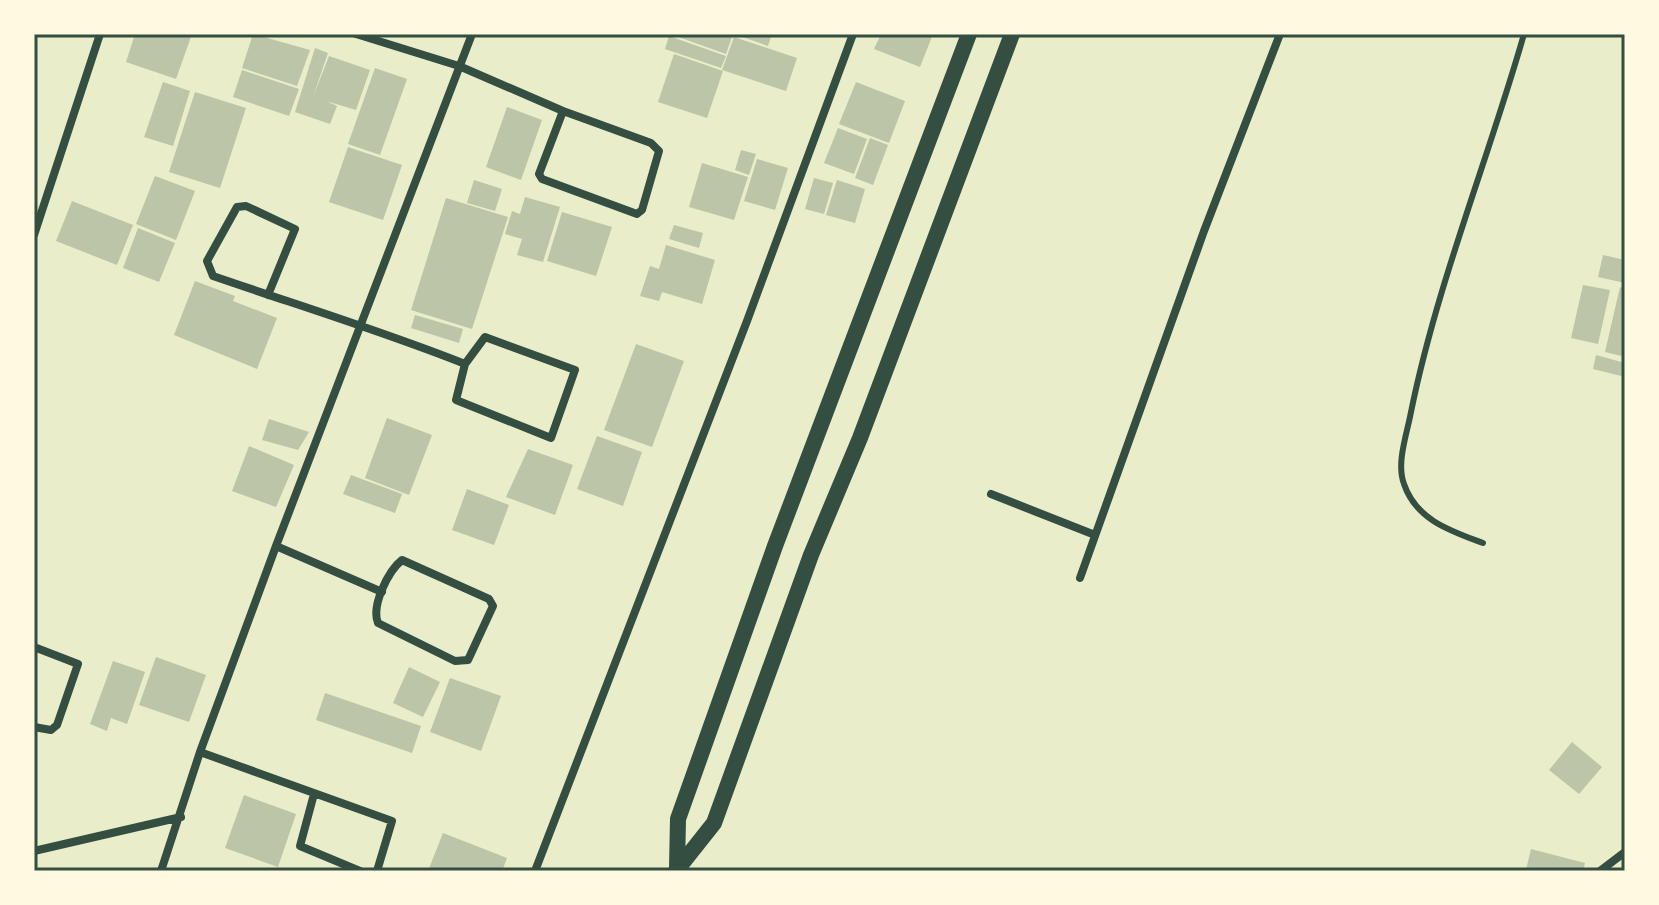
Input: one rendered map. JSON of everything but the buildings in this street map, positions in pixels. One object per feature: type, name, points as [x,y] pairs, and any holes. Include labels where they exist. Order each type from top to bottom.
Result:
[{"type":"main road","points":[[677,870],[678,819],[775,546],[969,34]]},
{"type":"main road","points":[[677,870],[714,823],[811,555],[860,438],[1012,34]]},
{"type":"street","points":[[34,235],[100,34]]},
{"type":"street","points":[[356,34],[459,66],[563,111],[651,143],[659,151],[658,161],[642,210],[637,214],[545,184],[539,174],[563,111]]},
{"type":"street","points":[[161,871],[200,752],[276,546],[364,324],[472,34]]},
{"type":"street","points":[[535,871],[742,336],[853,34]]},
{"type":"street","points":[[1080,578],[1204,231],[1280,34]]},
{"type":"street","points":[[268,295],[296,233],[292,226],[246,206],[237,207],[230,213],[207,261],[213,276],[268,295],[364,324],[465,364]]},
{"type":"street","points":[[490,337],[573,368],[576,374],[555,434],[546,438],[460,404],[456,394],[465,364],[480,340],[490,337]]},
{"type":"street","points":[[991,494],[1095,535]]},
{"type":"street","points":[[276,546],[382,592]]},
{"type":"street","points":[[408,560],[485,596],[493,606],[468,660],[455,661],[378,623],[375,614],[382,592],[396,565],[408,560]]},
{"type":"street","points":[[34,647],[78,664],[57,725],[51,730],[34,727]]},
{"type":"street","points":[[200,752],[392,821],[377,871]]},
{"type":"street","points":[[314,794],[300,846],[360,871]]},
{"type":"street","points":[[34,851],[181,817]]},
{"type":"street","points":[[1600,871],[1625,852]]},
{"type":"lane","points":[[1483,543],[1426,517],[1411,502],[1402,481],[1402,455],[1422,361],[1524,34]]}]
